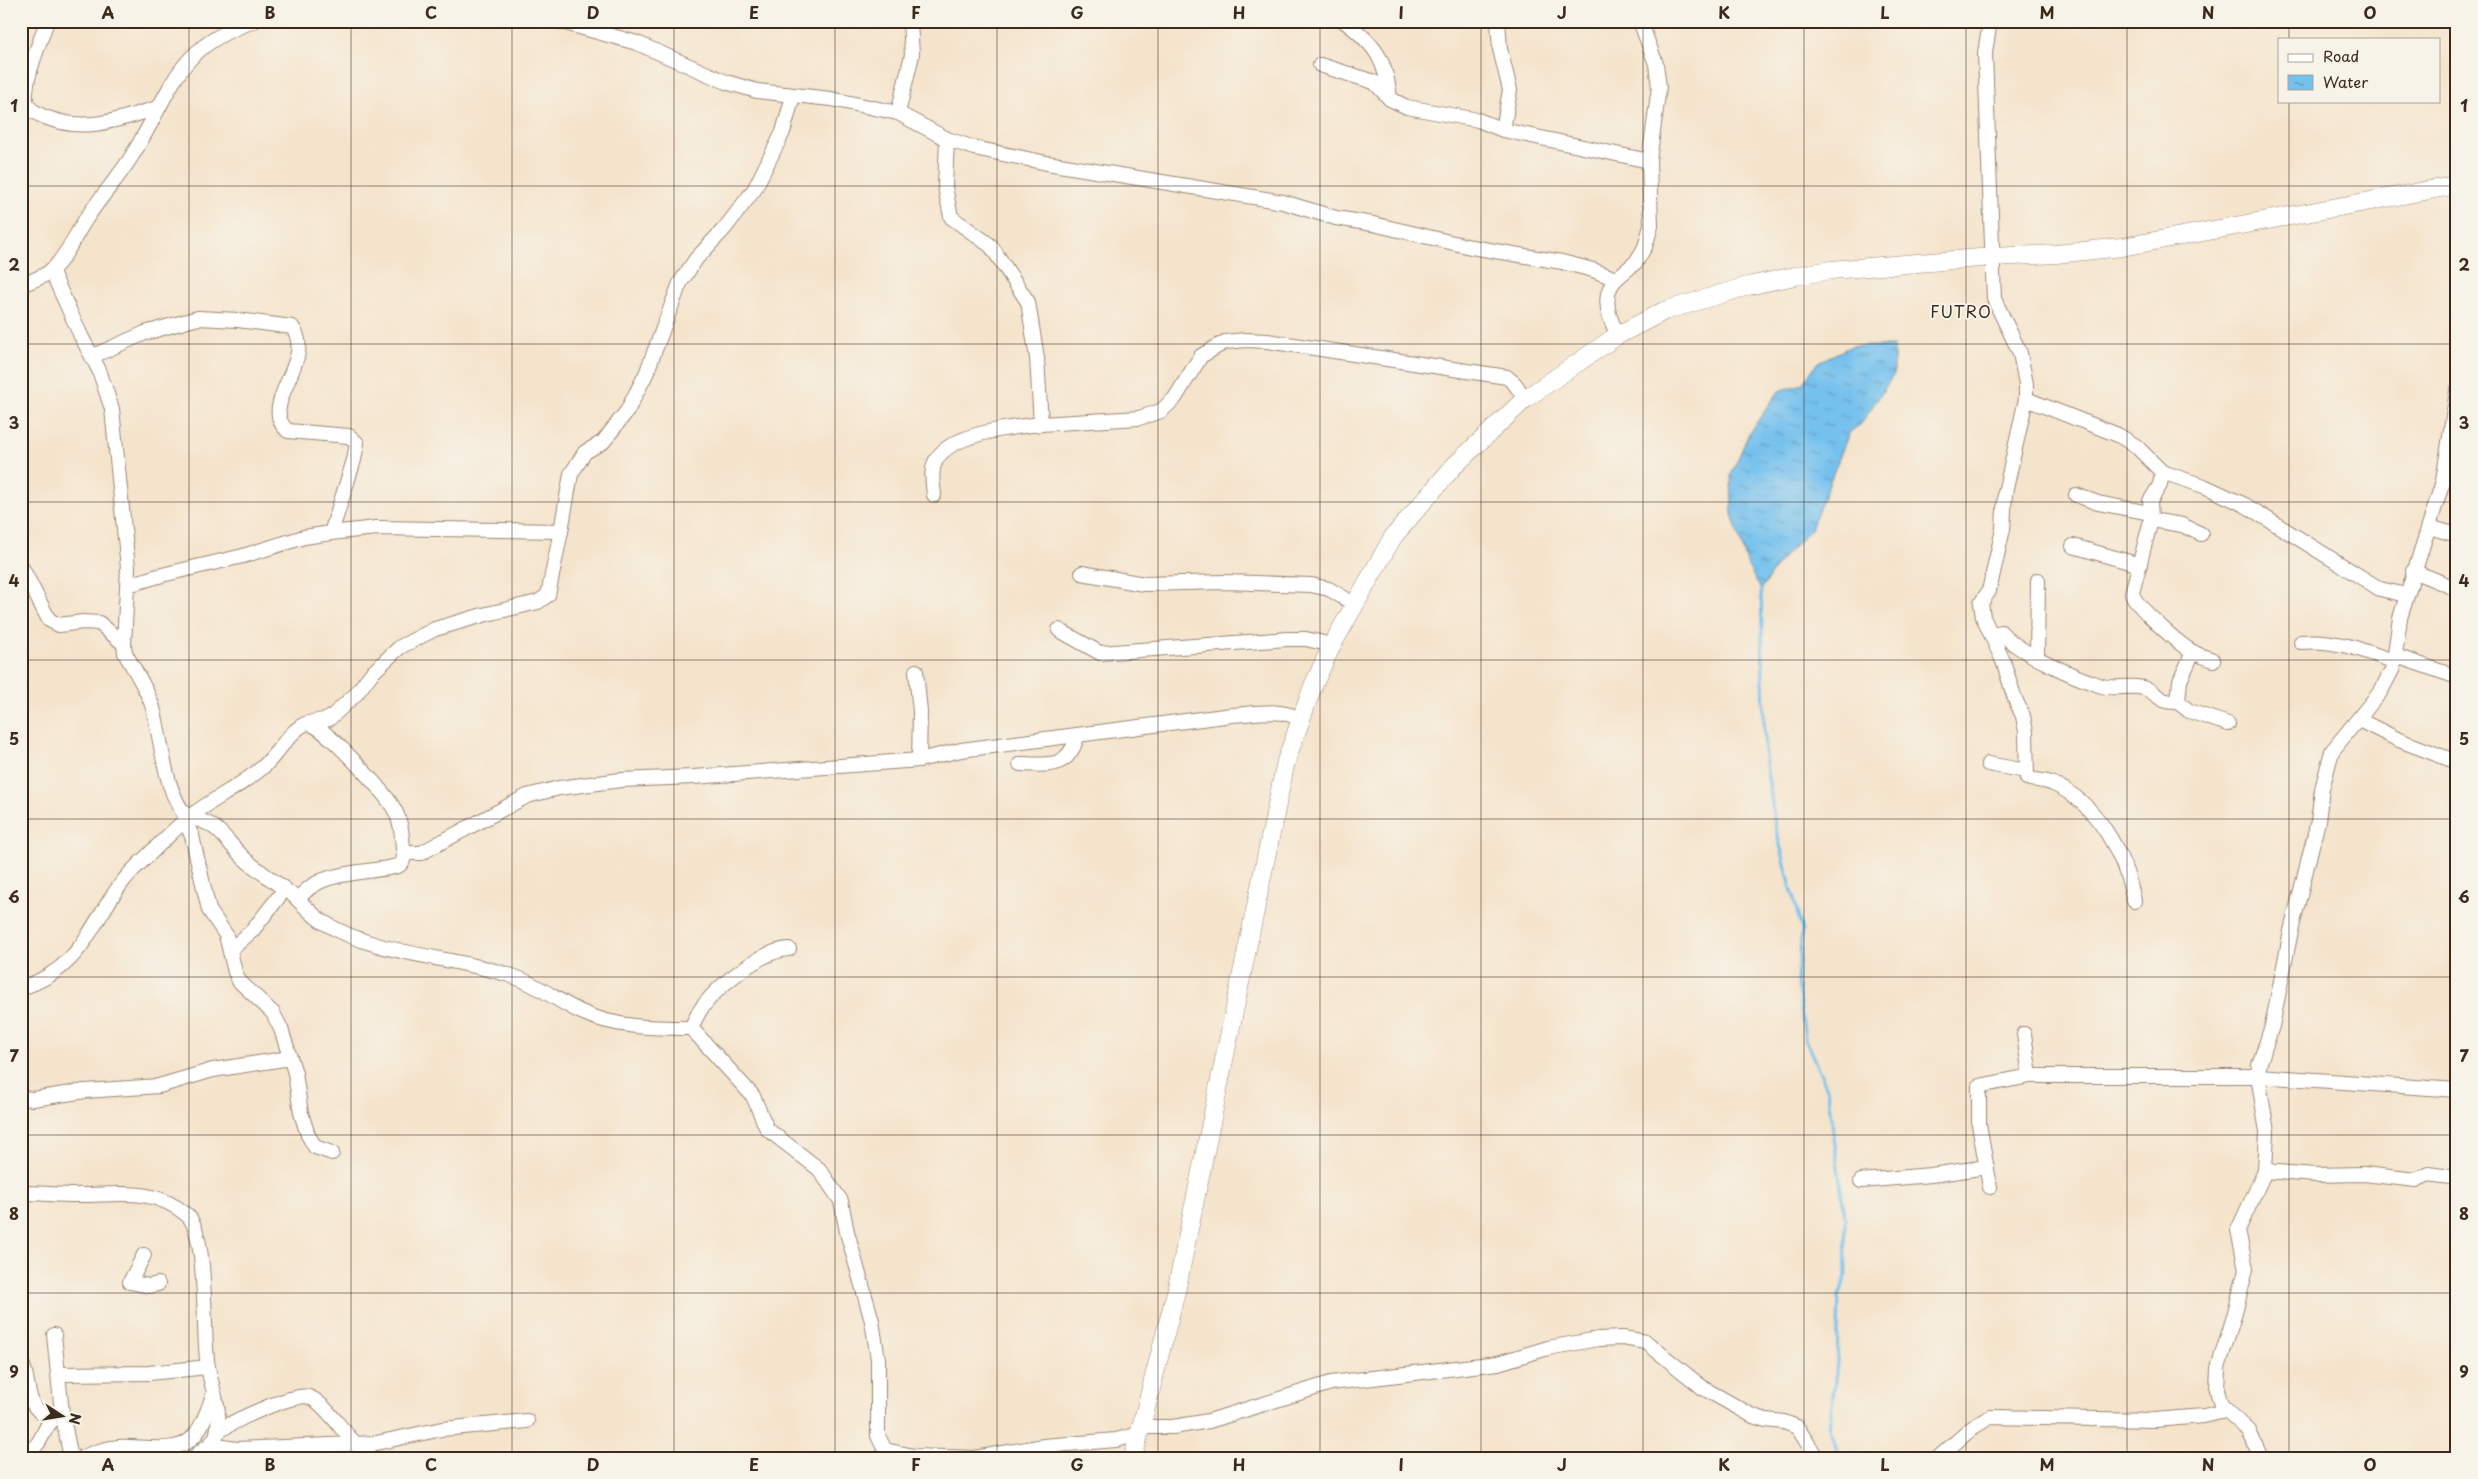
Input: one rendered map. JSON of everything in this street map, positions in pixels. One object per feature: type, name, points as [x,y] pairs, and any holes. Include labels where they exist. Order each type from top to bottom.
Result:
[{"type":"main road","points":[[1134,1458],[1176,1292],[1286,761],[1332,646],[1354,604],[1393,537],[1454,466],[1525,399],[1618,335],[1664,311],[1748,286],[1831,270],[1992,257],[2056,254],[2132,246],[2457,185]]},
{"type":"street","points":[[47,21],[27,90],[27,104],[33,111],[56,121],[77,126],[105,123],[157,108]]},
{"type":"street","points":[[21,285],[51,270],[133,155],[157,108],[183,65],[196,52],[228,32],[254,21]]},
{"type":"street","points":[[558,21],[637,43],[726,82],[757,91],[831,99],[898,113],[947,139],[974,148],[1047,163],[1283,202],[1336,218],[1382,226],[1471,247],[1562,262],[1593,270],[1616,279]]},
{"type":"street","points":[[898,113],[912,55],[910,21]]},
{"type":"street","points":[[1344,21],[1363,35],[1376,50],[1388,81],[1390,99]]},
{"type":"street","points":[[1498,21],[1500,49],[1510,90],[1504,130]]},
{"type":"street","points":[[1618,335],[1608,307],[1608,291],[1616,279],[1636,262],[1647,240],[1652,208],[1649,161],[1659,87],[1656,64],[1640,21]]},
{"type":"street","points":[[1990,21],[1985,53],[1994,299],[2020,353],[2026,384],[2026,399],[2005,492],[2003,529],[1989,591],[1980,603],[1983,617],[2003,661],[2015,700],[2023,716],[2027,745],[2027,778],[2052,783],[2066,791],[2101,824],[2112,837],[2121,856],[2130,878],[2134,901]]},
{"type":"street","points":[[1320,64],[1374,82],[1390,99],[1407,107],[1478,120],[1504,130],[1649,161]]},
{"type":"street","points":[[21,988],[48,977],[71,960],[86,941],[130,874],[186,820],[259,771],[298,727],[329,719],[356,694],[371,674],[400,647],[435,629],[538,602],[548,595],[568,484],[574,470],[585,452],[603,442],[627,411],[646,374],[680,283],[691,265],[725,228],[754,190],[783,132],[793,96]]},
{"type":"street","points":[[947,139],[945,187],[951,217],[992,246],[1028,302],[1036,358],[1041,424]]},
{"type":"street","points":[[51,270],[81,336],[94,356],[109,399],[114,422],[128,585],[123,632],[126,652],[149,698],[172,788],[192,836],[210,910],[224,930],[240,981],[273,1013],[278,1022],[295,1073],[298,1104],[314,1147],[332,1153]]},
{"type":"street","points":[[94,356],[145,333],[198,318],[238,320],[292,327],[300,344],[295,364],[282,393],[280,410],[282,425],[288,431],[294,432],[349,436],[357,443],[354,460],[331,533]]},
{"type":"street","points":[[934,495],[932,474],[936,460],[956,441],[1041,424],[1139,418],[1161,411],[1175,398],[1201,356],[1225,342],[1236,340],[1267,341],[1507,377],[1515,384],[1525,399]]},
{"type":"street","points":[[2261,1458],[2249,1431],[2225,1411],[2218,1398],[2218,1368],[2246,1269],[2238,1230],[2265,1171],[2267,1132],[2258,1076],[2259,1065],[2272,1026],[2290,931],[2318,821],[2322,789],[2332,751],[2382,691],[2395,659],[2400,618],[2406,595],[2443,481],[2457,391]]},
{"type":"street","points":[[2026,399],[2118,435],[2136,446],[2162,472],[2204,486],[2245,505],[2380,589],[2406,595]]},
{"type":"street","points":[[2162,472],[2160,485],[2150,502],[2150,517],[2140,566],[2132,593],[2133,598],[2169,633],[2193,652],[2213,660]]},
{"type":"street","points":[[2076,495],[2098,503],[2182,525],[2201,534]]},
{"type":"street","points":[[2429,527],[2457,535]]},
{"type":"street","points":[[128,585],[243,556],[304,538],[331,533],[384,528],[561,531]]},
{"type":"street","points":[[2073,546],[2140,566]]},
{"type":"street","points":[[21,566],[46,616],[53,623],[58,625],[95,622],[106,627],[124,644]]},
{"type":"street","points":[[2413,571],[2457,589]]},
{"type":"street","points":[[1082,573],[1144,584],[1224,582],[1311,585],[1329,588],[1354,604]]},
{"type":"street","points":[[2038,580],[2038,658]]},
{"type":"street","points":[[1059,630],[1100,653],[1288,639],[1306,639],[1332,646]]},
{"type":"street","points":[[2002,632],[2006,638],[2038,658],[2103,686],[2144,688],[2165,702],[2178,702],[2189,711],[2228,724]]},
{"type":"street","points":[[2301,642],[2331,642],[2457,677]]},
{"type":"street","points":[[2178,702],[2180,681],[2193,652]]},
{"type":"street","points":[[916,671],[920,712],[919,760]]},
{"type":"street","points":[[404,853],[421,853],[527,796],[559,788],[621,780],[694,777],[919,760],[961,750],[1173,722],[1262,713],[1294,716],[1301,720]]},
{"type":"street","points":[[2359,720],[2399,740],[2457,762]]},
{"type":"street","points":[[298,900],[306,889],[316,884],[362,870],[400,865],[403,862],[404,853],[400,826],[387,799],[326,734],[315,724],[308,723]]},
{"type":"street","points":[[1020,764],[1061,762],[1071,752],[1077,736]]},
{"type":"street","points":[[1988,764],[2026,771]]},
{"type":"street","points":[[186,820],[203,820],[214,826],[246,860],[285,889],[314,916],[337,930],[406,952],[475,965],[513,976],[543,989],[577,1010],[597,1019],[639,1027],[691,1028],[753,1096],[767,1129],[818,1169],[841,1201],[847,1232],[872,1321],[878,1359],[878,1436],[884,1450],[914,1456],[976,1458],[1044,1446],[1116,1440],[1140,1431],[1209,1420],[1330,1383],[1498,1363],[1548,1348],[1598,1339],[1623,1338],[1646,1342],[1703,1388],[1753,1416],[1784,1422],[1797,1427],[1817,1458]]},
{"type":"street","points":[[230,950],[247,936],[285,889]]},
{"type":"street","points":[[691,1028],[702,1007],[726,984],[761,957],[774,951],[789,950]]},
{"type":"street","points":[[2024,1034],[2030,1076]]},
{"type":"street","points":[[21,1098],[38,1098],[85,1090],[159,1086],[213,1070],[290,1058]]},
{"type":"street","points":[[1990,1187],[1979,1124],[1979,1086],[2030,1076],[2258,1076],[2457,1090]]},
{"type":"street","points":[[1861,1180],[1930,1175],[1987,1167]]},
{"type":"street","points":[[2265,1171],[2315,1175],[2364,1174],[2416,1180],[2429,1174],[2457,1178]]},
{"type":"street","points":[[21,1194],[137,1194],[156,1198],[186,1214],[195,1225],[200,1252],[208,1367],[218,1414],[215,1438],[223,1448],[236,1450],[390,1441],[455,1427],[527,1421]]},
{"type":"street","points":[[144,1255],[130,1282],[149,1286],[158,1284]]},
{"type":"street","points":[[54,1335],[60,1374],[56,1417],[71,1458]]},
{"type":"street","points":[[21,1361],[29,1396],[39,1413],[56,1417]]},
{"type":"street","points":[[60,1374],[148,1373],[208,1367]]},
{"type":"street","points":[[81,1458],[101,1450],[117,1447],[163,1447],[187,1442],[196,1434],[214,1394]]},
{"type":"street","points":[[194,1458],[225,1426],[243,1417],[304,1396],[316,1402],[356,1444],[373,1458]]},
{"type":"street","points":[[1938,1458],[1972,1428],[1990,1418],[2154,1420],[2204,1416],[2225,1411]]},
{"type":"street","points":[[21,1452],[30,1452],[36,1448],[56,1417]]},
{"type":"water","points":[[1852,346],[1894,346],[1894,374],[1861,424],[1849,433],[1811,529],[1779,562],[1761,590],[1748,566],[1732,514],[1731,475],[1749,433],[1779,391],[1802,384],[1818,362]]},
{"type":"waterway","points":[[1761,590],[1765,757],[1775,825],[1802,931],[1797,980],[1805,1039],[1827,1088],[1845,1217],[1846,1276],[1839,1296],[1837,1363],[1829,1429],[1841,1458]]},
{"type":"district","name":"FUTRO","points":[[1961,312]]}]
